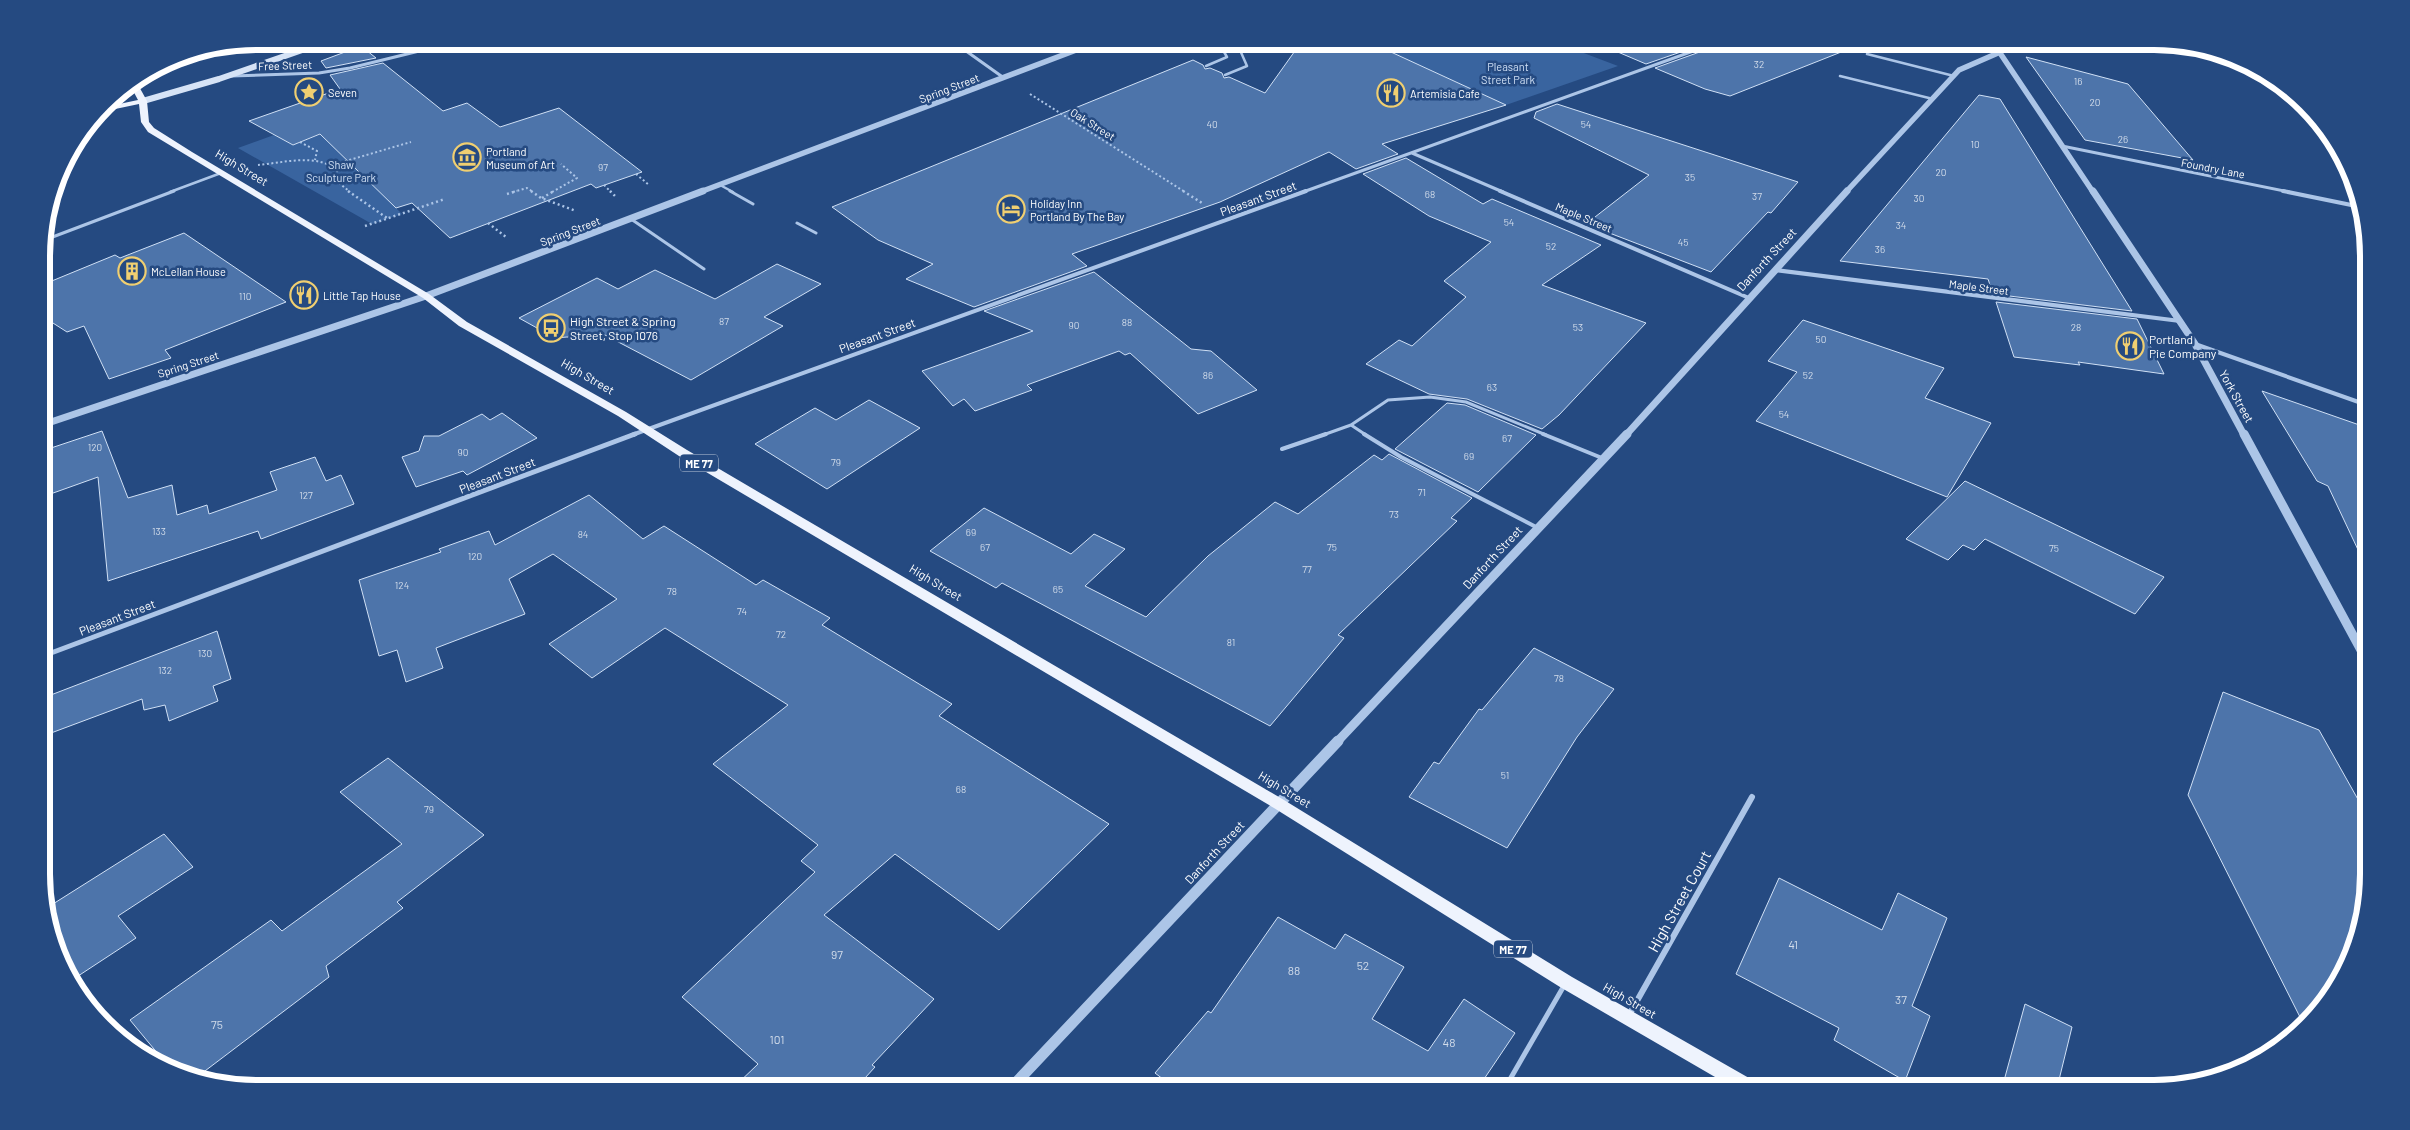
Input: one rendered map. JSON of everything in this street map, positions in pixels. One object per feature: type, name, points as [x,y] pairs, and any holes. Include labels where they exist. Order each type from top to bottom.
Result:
[{"type":"main road","points":[[112,108],[143,101],[228,76],[302,50]]},
{"type":"main road","name":"High Street","points":[[136,89],[143,101],[146,122],[151,130],[426,296],[463,324],[1279,804],[1566,982],[1736,1080]]},
{"type":"street","name":"Free Street","points":[[228,76],[319,73],[350,68],[423,50]]},
{"type":"street","points":[[965,50],[1004,78]]},
{"type":"street","name":"Spring Street","points":[[50,422],[426,296],[1077,50]]},
{"type":"street","name":"Pleasant Street","points":[[50,653],[646,430],[1697,50]]},
{"type":"street","name":"York Street","points":[[1996,50],[2195,344],[2360,648]]},
{"type":"street","name":"Danforth Street","points":[[1018,1080],[1604,459],[1749,298],[1954,76],[1960,70],[1998,53]]},
{"type":"street","name":"Foundry Lane","points":[[2062,146],[2354,205]]},
{"type":"street","name":"Maple Street","points":[[1411,153],[1749,298]]},
{"type":"street","name":"Maple Street","points":[[1775,270],[2180,322]]},
{"type":"street","points":[[2195,344],[2360,402]]},
{"type":"street","name":"High Street Court","points":[[1628,1018],[1752,797]]},
{"type":"lane","points":[[1206,66],[1227,57],[1223,50]]},
{"type":"lane","points":[[1225,75],[1247,66],[1240,50]]},
{"type":"lane","points":[[1867,54],[1954,76]]},
{"type":"lane","points":[[1840,76],[1933,99]]},
{"type":"lane","points":[[51,238],[221,173]]},
{"type":"lane","points":[[720,185],[753,204]]},
{"type":"lane","points":[[631,219],[704,269]]},
{"type":"lane","points":[[797,223],[816,233]]},
{"type":"lane","points":[[1282,448],[1351,425],[1388,400],[1430,397],[1466,402],[1604,459]]},
{"type":"lane","points":[[1351,425],[1401,457],[1538,528]]},
{"type":"lane","points":[[1511,1080],[1566,982]]},
{"type":"path","name":"Oak Street","points":[[1004,78],[1228,219]]},
{"type":"path","points":[[300,142],[317,151],[317,158],[315,160]]},
{"type":"path","points":[[257,166],[315,160],[332,165],[350,162],[381,149],[411,142]]},
{"type":"path","points":[[541,198],[577,178],[561,164]]},
{"type":"path","points":[[332,165],[338,172],[338,182],[342,187],[387,218]]},
{"type":"path","points":[[636,174],[646,182]]},
{"type":"path","points":[[604,186],[613,194]]},
{"type":"path","points":[[507,194],[527,188],[541,198],[574,209]]},
{"type":"path","points":[[366,226],[445,199]]},
{"type":"path","points":[[488,223],[506,237]]},
{"type":"green space","name":"Pleasant Street Park","points":[[1387,50],[1576,50],[1618,66],[1506,105]]},
{"type":"green space","name":"Shaw Sculpture Park","points":[[332,130],[402,214],[372,224],[238,148],[274,135],[293,145]]},
{"type":"building","points":[[350,50],[366,50],[376,58],[326,68],[321,61]]},
{"type":"building","points":[[1296,50],[1387,50],[1506,105],[1382,144],[1398,154],[1356,169],[1329,152],[1220,202],[1072,254],[1087,266],[974,307],[906,279],[933,264],[878,240],[832,207],[1193,60],[1203,65],[1205,69],[1210,68],[1222,73],[1224,78],[1229,77],[1265,93]]},
{"type":"building","points":[[1613,50],[1687,50],[1646,64]]},
{"type":"building","points":[[1705,50],[1846,50],[1730,96],[1705,89],[1655,68]]},
{"type":"building","points":[[2026,57],[2128,84],[2193,160],[2085,140]]},
{"type":"building","points":[[383,63],[443,111],[467,103],[500,127],[559,108],[642,172],[596,188],[591,184],[450,238],[412,203],[396,208],[320,134],[293,145],[249,121],[340,89],[330,75]]},
{"type":"building","points":[[1979,95],[2000,99],[2132,311],[1993,294],[1988,279],[1840,261]]},
{"type":"building","points":[[1557,104],[1798,182],[1771,213],[1768,212],[1711,272],[1586,224],[1649,175],[1534,118],[1536,112]]},
{"type":"building","points":[[1406,158],[1483,204],[1492,199],[1601,245],[1542,285],[1646,323],[1559,415],[1542,429],[1467,399],[1429,394],[1366,364],[1399,340],[1412,346],[1466,297],[1444,281],[1491,242],[1429,216],[1363,174]]},
{"type":"building","points":[[184,233],[286,302],[165,350],[171,358],[109,379],[84,326],[67,332],[50,321],[50,282],[115,255],[120,258]]},
{"type":"building","points":[[777,264],[821,284],[764,317],[783,326],[691,380],[603,334],[593,339],[555,338],[519,318],[597,278],[618,289],[655,270],[715,299]]},
{"type":"building","points":[[1094,272],[1191,349],[1211,351],[1257,390],[1198,414],[1130,353],[1125,355],[1119,351],[1027,385],[1032,390],[975,411],[964,399],[953,406],[922,371],[1033,331],[984,311]]},
{"type":"building","points":[[1996,302],[2137,319],[2164,374],[2078,362],[2080,365],[2014,357]]},
{"type":"building","points":[[1803,320],[1944,368],[1925,398],[1991,423],[1947,497],[1756,421],[1797,372],[1768,361]]},
{"type":"building","points":[[2262,391],[2360,425],[2360,554],[2328,486],[2317,481]]},
{"type":"building","points":[[869,400],[920,428],[827,489],[755,444],[815,408],[836,420]]},
{"type":"building","points":[[1447,403],[1465,405],[1536,435],[1478,492],[1395,449]]},
{"type":"building","points":[[502,413],[537,438],[467,475],[463,471],[416,487],[402,457],[419,451],[424,436],[439,436],[482,414],[490,420]]},
{"type":"building","points":[[102,431],[128,498],[172,485],[177,515],[207,505],[209,514],[277,490],[270,472],[315,457],[326,481],[341,475],[354,504],[261,539],[258,531],[108,581],[98,477],[50,494],[50,448]]},
{"type":"building","points":[[1389,454],[1472,498],[1451,518],[1457,521],[1338,635],[1344,638],[1270,726],[1002,583],[996,588],[930,551],[984,508],[1071,554],[1094,534],[1125,549],[1085,586],[1146,617],[1208,556],[1275,502],[1298,514],[1374,455],[1382,460]]},
{"type":"building","points":[[1965,481],[2164,577],[2135,614],[1985,539],[1974,550],[1963,545],[1948,560],[1906,539]]},
{"type":"building","points":[[589,495],[643,539],[664,526],[756,585],[763,580],[830,618],[822,625],[952,704],[939,716],[1109,824],[999,930],[895,854],[824,915],[934,999],[872,1065],[875,1067],[863,1080],[741,1080],[758,1064],[682,997],[815,872],[801,861],[818,845],[713,764],[788,705],[665,628],[592,678],[549,644],[617,599],[553,554],[509,579],[525,614],[436,648],[443,668],[406,682],[397,650],[379,656],[359,580],[441,552],[439,549],[489,531],[495,545]]},
{"type":"building","points":[[217,631],[231,679],[213,686],[218,701],[169,721],[165,705],[144,710],[142,699],[50,733],[50,695]]},
{"type":"building","points":[[1534,648],[1614,689],[1577,737],[1507,848],[1409,797],[1434,762],[1439,764],[1479,709],[1482,710]]},
{"type":"building","points":[[2223,692],[2319,730],[2360,803],[2360,887],[2353,927],[2339,965],[2325,988],[2301,1019],[2188,795]]},
{"type":"building","points":[[388,758],[484,835],[397,902],[403,908],[326,966],[329,977],[202,1073],[160,1056],[130,1020],[271,920],[282,931],[402,844],[340,792]]},
{"type":"building","points":[[164,834],[193,867],[118,916],[136,938],[78,976],[61,940],[53,904]]},
{"type":"building","points":[[1779,878],[1882,930],[1898,893],[1947,918],[1912,1006],[1930,1016],[1905,1080],[1834,1040],[1839,1028],[1736,974]]},
{"type":"building","points":[[1278,917],[1335,949],[1345,934],[1404,967],[1372,1019],[1428,1051],[1464,999],[1515,1033],[1483,1080],[1164,1080],[1155,1073],[1208,1011],[1211,1013]]},
{"type":"building","points":[[2025,1004],[2072,1027],[2059,1080],[2004,1080]]},
{"type":"place","name":"Seven","points":[[309,92]]},
{"type":"place","name":"Artemisia Cafe","points":[[1391,93]]},
{"type":"place","name":"Portland Museum of Art","points":[[467,157]]},
{"type":"place","name":"Holiday Inn Portland By The Bay","points":[[1011,209]]},
{"type":"place","name":"McLellan House","points":[[132,271]]},
{"type":"place","name":"Little Tap House","points":[[304,295]]},
{"type":"place","name":"High Street & Spring Street, Stop 1076","points":[[551,328]]},
{"type":"place","name":"Portland Pie Company","points":[[2130,346]]}]
